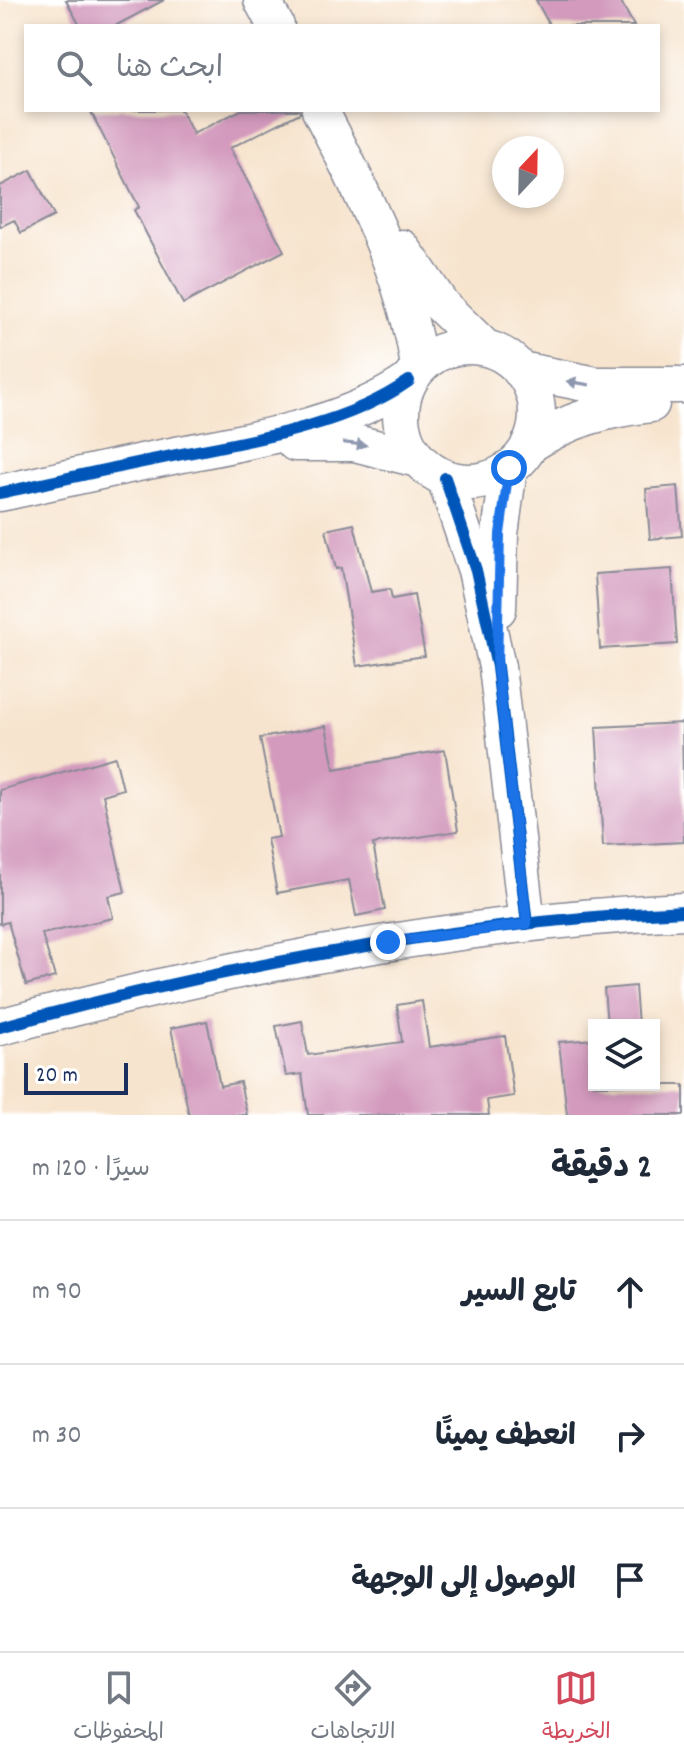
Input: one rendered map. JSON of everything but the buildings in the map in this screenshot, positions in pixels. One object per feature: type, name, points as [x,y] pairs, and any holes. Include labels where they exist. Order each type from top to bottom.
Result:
[{"type":"street","points":[[262,0],[275,24]]},
{"type":"street","points":[[321,112],[357,182],[402,287],[414,374],[403,397],[401,421],[408,445],[432,468],[476,570],[497,667],[527,924]]},
{"type":"street","points":[[357,182],[442,306],[485,348]]},
{"type":"street","points":[[0,493],[221,446],[352,413],[372,405],[443,351],[471,346],[485,348],[512,361],[535,400],[535,431],[519,457],[500,534],[497,667]]},
{"type":"street","points":[[520,370],[596,385],[684,385]]},
{"type":"street","points":[[221,446],[344,443],[376,447],[462,481],[479,481],[495,477],[575,420],[599,412],[684,401]]},
{"type":"street","points":[[0,1027],[220,973],[388,942],[527,924],[684,911]]},
{"type":"cycle path","points":[[0,493],[292,431],[354,410],[409,381]]},
{"type":"cycle path","points":[[445,478],[476,570],[497,667],[527,924]]},
{"type":"cycle path","points":[[0,1027],[168,985],[339,951],[511,925],[684,911]]},
{"type":"route","points":[[388,942],[527,924],[497,667],[500,534],[509,468]]}]
